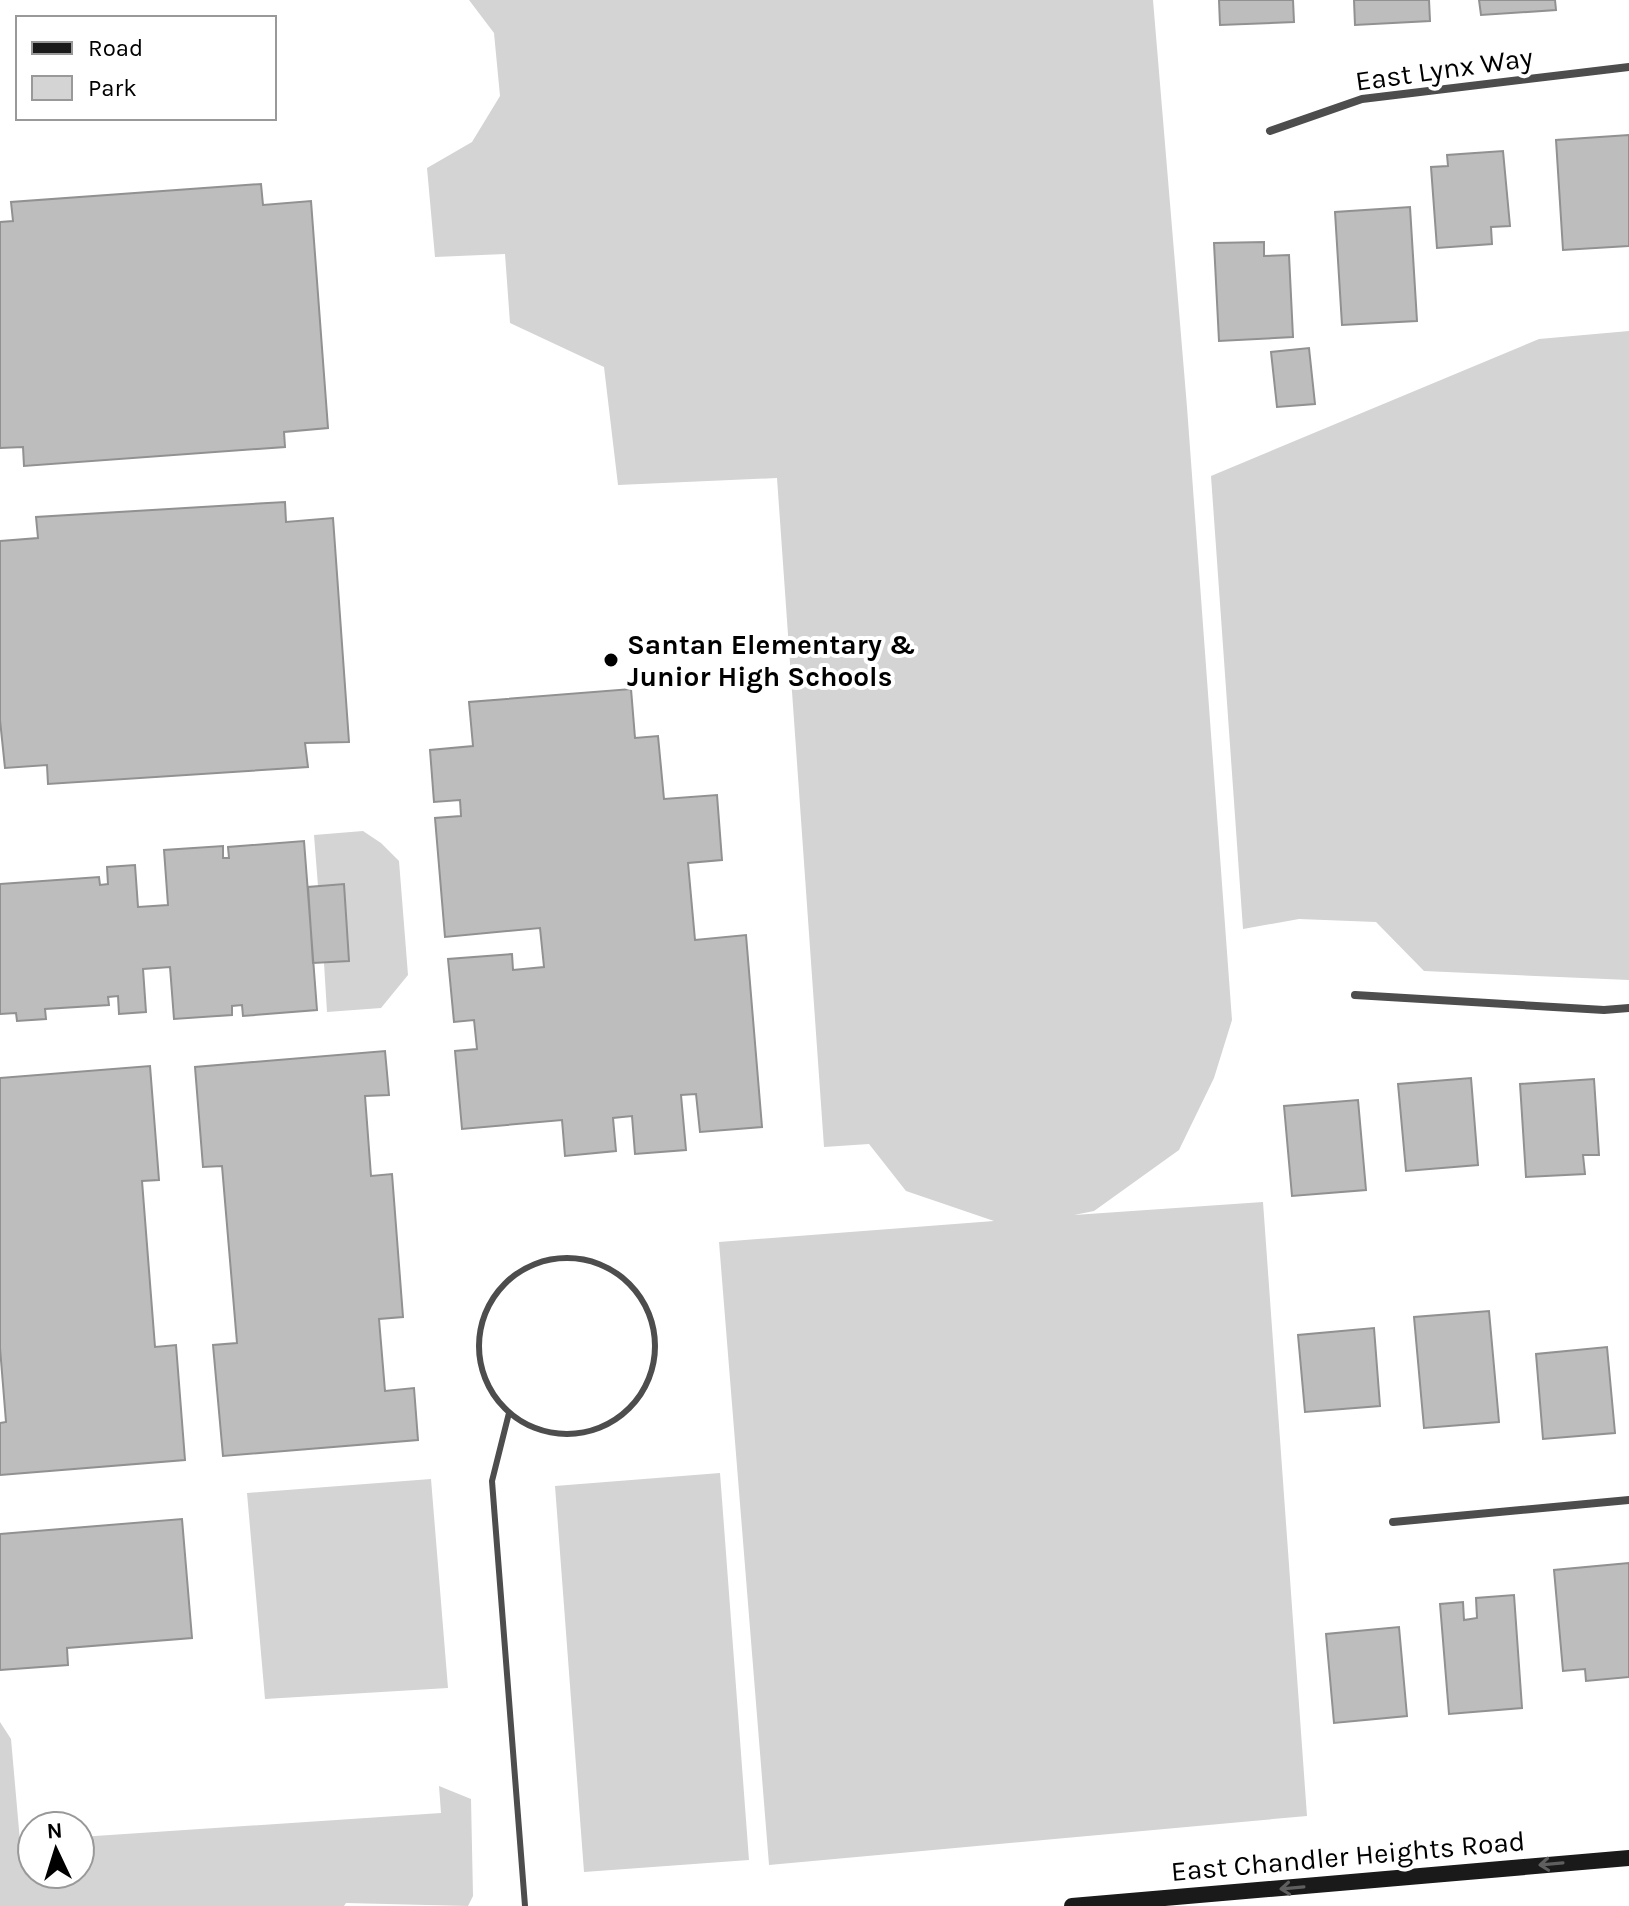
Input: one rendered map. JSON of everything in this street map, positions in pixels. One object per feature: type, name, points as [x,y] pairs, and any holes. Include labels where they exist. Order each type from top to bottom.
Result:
[{"type":"main road","name":"East Chandler Heights Road","points":[[1072,1906],[1629,1858]]},
{"type":"street","name":"East Lynx Way","points":[[1270,131],[1362,99],[1629,67]]},
{"type":"street","points":[[1355,995],[1604,1010],[1629,1008]]},
{"type":"street","points":[[1393,1522],[1629,1500]]},
{"type":"lane","points":[[561,1257],[576,1258],[591,1260],[618,1272],[639,1292],[646,1305],[652,1317],[657,1346],[652,1374],[638,1400],[604,1426],[590,1432],[562,1435],[533,1428],[509,1413],[490,1390],[479,1362],[479,1332],[488,1304],[507,1280],[531,1264],[561,1257]]},
{"type":"lane","points":[[509,1413],[492,1481],[525,1906]]},
{"type":"green space","points":[[469,0],[1153,0],[1187,407],[1232,1020],[1214,1078],[1179,1150],[1094,1211],[1074,1215],[1263,1202],[1307,1816],[769,1865],[719,1242],[994,1221],[906,1191],[869,1144],[824,1147],[777,478],[618,485],[604,367],[510,323],[505,254],[435,257],[427,168],[472,142],[500,96],[494,33]]},
{"type":"green space","points":[[1629,331],[1629,980],[1424,971],[1376,922],[1299,919],[1243,929],[1211,476],[1539,339]]},
{"type":"green space","points":[[363,831],[399,861],[408,975],[381,1008],[327,1012],[324,963],[349,960],[344,885],[318,886],[314,835]]},
{"type":"green space","points":[[720,1473],[749,1860],[584,1872],[555,1486]]},
{"type":"green space","points":[[431,1479],[448,1688],[265,1699],[247,1493]]},
{"type":"green space","points":[[0,1722],[11,1739],[17,1810],[16,1890],[96,1890],[96,1836],[441,1813],[439,1786],[471,1799],[473,1896],[468,1906],[346,1903],[344,1906],[0,1906]]},
{"type":"building","points":[[1219,0],[1293,0],[1294,22],[1220,25]]},
{"type":"building","points":[[1354,0],[1429,0],[1430,21],[1355,25]]},
{"type":"building","points":[[1479,0],[1555,0],[1556,10],[1481,15]]},
{"type":"building","points":[[1629,135],[1629,246],[1563,250],[1556,140]]},
{"type":"building","points":[[1503,151],[1510,226],[1491,227],[1492,244],[1437,248],[1431,167],[1448,166],[1447,155]]},
{"type":"building","points":[[261,184],[263,205],[311,201],[328,428],[284,432],[285,447],[24,466],[23,447],[0,448],[0,222],[13,221],[11,202]]},
{"type":"building","points":[[1410,207],[1417,321],[1342,325],[1335,212]]},
{"type":"building","points":[[1264,242],[1264,256],[1289,255],[1293,337],[1219,341],[1214,243]]},
{"type":"building","points":[[1309,348],[1315,404],[1277,407],[1271,352]]},
{"type":"building","points":[[285,502],[286,522],[333,518],[349,742],[305,743],[308,767],[48,784],[47,765],[5,768],[0,720],[0,541],[38,538],[36,517]]},
{"type":"building","points":[[631,689],[635,738],[658,736],[664,799],[717,795],[722,860],[688,863],[695,940],[746,935],[762,1127],[700,1132],[696,1094],[681,1095],[686,1150],[635,1154],[632,1116],[613,1118],[616,1151],[565,1156],[562,1120],[462,1129],[455,1051],[477,1049],[474,1020],[454,1022],[448,959],[512,954],[513,970],[544,967],[540,928],[445,937],[435,818],[461,816],[460,800],[434,802],[430,750],[473,746],[469,702]]},
{"type":"building","points":[[304,841],[317,1010],[243,1016],[242,1005],[232,1006],[232,1015],[174,1019],[170,967],[143,969],[146,1012],[119,1014],[118,996],[108,997],[109,1005],[45,1009],[46,1019],[17,1021],[16,1013],[0,1014],[0,884],[99,877],[100,885],[108,884],[107,867],[135,865],[138,907],[168,905],[164,850],[223,846],[223,858],[229,858],[228,847]]},
{"type":"building","points":[[344,884],[349,961],[313,963],[308,887]]},
{"type":"building","points":[[385,1051],[389,1095],[365,1096],[371,1176],[392,1174],[403,1317],[379,1319],[385,1391],[414,1388],[418,1440],[223,1456],[213,1345],[237,1343],[222,1166],[203,1167],[195,1067]]},
{"type":"building","points":[[150,1066],[159,1180],[142,1181],[155,1347],[176,1345],[185,1460],[0,1475],[0,1423],[6,1422],[0,1348],[0,1078]]},
{"type":"building","points":[[1471,1078],[1478,1165],[1406,1171],[1398,1084]]},
{"type":"building","points":[[1594,1079],[1599,1155],[1583,1155],[1585,1174],[1526,1177],[1520,1084]]},
{"type":"building","points":[[1358,1100],[1366,1190],[1292,1196],[1284,1106]]},
{"type":"building","points":[[1489,1311],[1499,1422],[1424,1428],[1414,1317]]},
{"type":"building","points":[[1374,1328],[1380,1406],[1305,1412],[1298,1335]]},
{"type":"building","points":[[1607,1347],[1615,1433],[1543,1439],[1536,1354]]},
{"type":"building","points":[[182,1519],[192,1638],[67,1648],[68,1665],[0,1670],[0,1534]]},
{"type":"building","points":[[1629,1563],[1629,1677],[1586,1681],[1585,1669],[1563,1671],[1554,1570]]},
{"type":"building","points":[[1514,1595],[1522,1708],[1449,1714],[1440,1604],[1463,1602],[1464,1620],[1477,1618],[1476,1598]]},
{"type":"building","points":[[1399,1627],[1407,1716],[1334,1723],[1326,1634]]},
{"type":"place","name":"Santan Elementary & Junior High Schools","points":[[611,660]]}]
